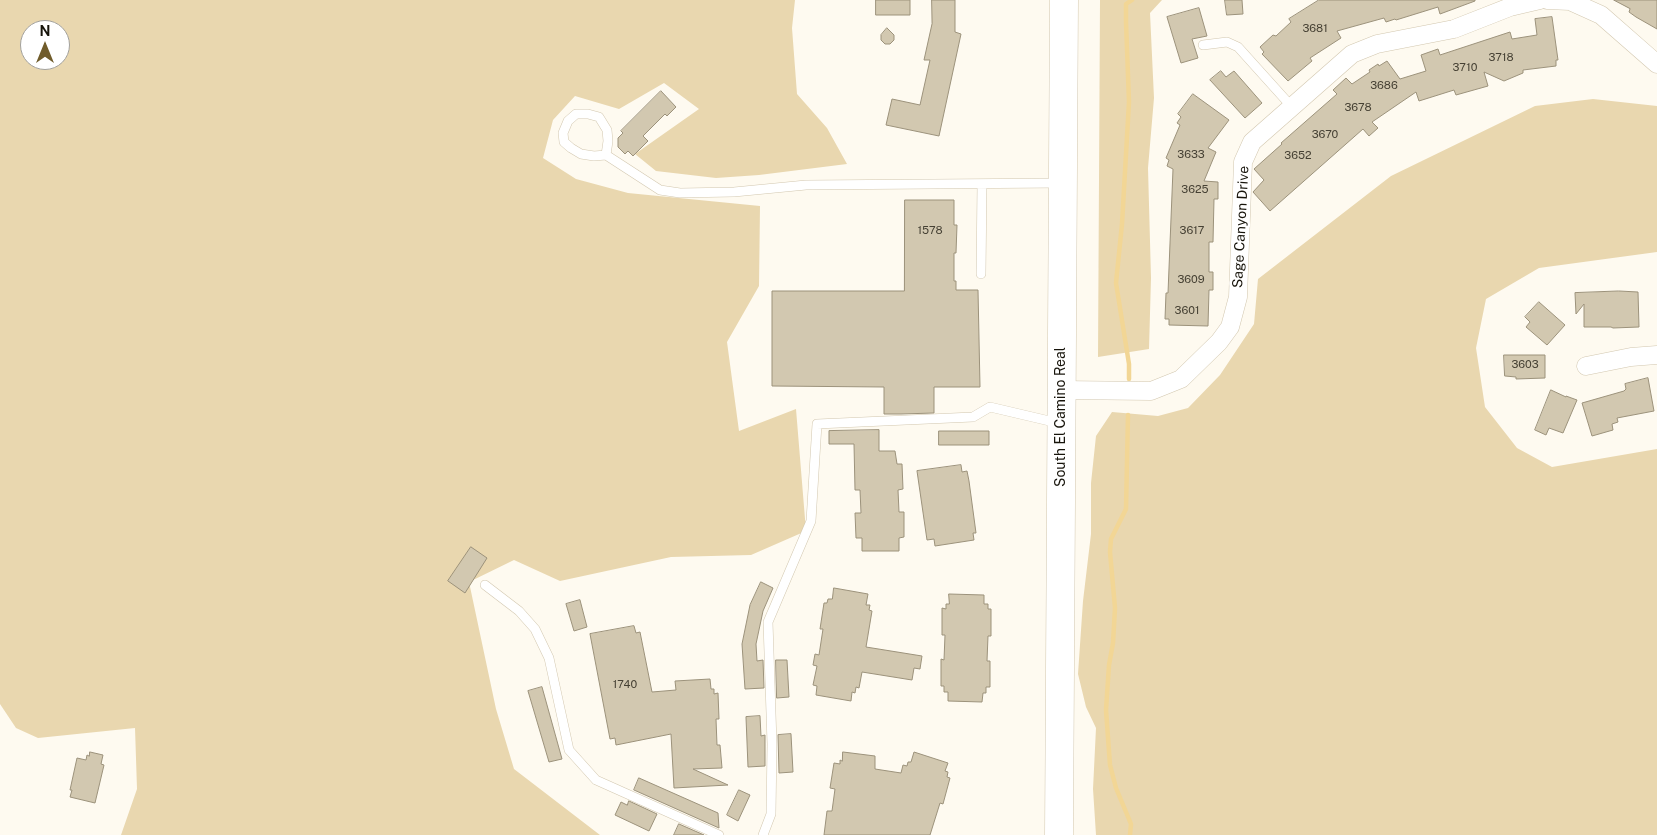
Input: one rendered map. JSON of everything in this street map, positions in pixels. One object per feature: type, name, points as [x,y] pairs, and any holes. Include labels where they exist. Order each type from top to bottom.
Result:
[{"type":"main road","name":"South El Camino Real","points":[[1059,835],[1064,0]]},
{"type":"street","name":"Sage Canyon Drive","points":[[1061,390],[1151,391],[1181,379],[1219,342],[1230,327],[1238,297],[1243,162],[1252,142],[1352,54],[1377,44],[1454,29],[1510,7],[1540,0]]},
{"type":"street","points":[[1547,0],[1570,1],[1601,15],[1657,64]]},
{"type":"street","points":[[1586,366],[1631,357],[1657,355]]},
{"type":"lane","points":[[1203,45],[1227,42],[1238,47],[1292,107]]},
{"type":"lane","points":[[606,155],[607,130],[599,117],[588,114],[576,114],[568,121],[563,133],[564,142],[571,148],[581,154],[606,155],[660,190],[680,193],[734,192],[806,185],[1062,183]]},
{"type":"lane","points":[[981,274],[982,184]]},
{"type":"lane","points":[[763,835],[771,814],[772,752],[768,622],[811,521],[817,424],[974,417],[990,407],[1061,424]]},
{"type":"lane","points":[[485,585],[519,611],[535,629],[549,658],[569,750],[580,764],[596,780],[719,835]]},
{"type":"shaded area","points":[[0,0],[795,0],[792,28],[797,94],[827,128],[847,164],[759,175],[716,178],[656,171],[635,154],[699,109],[664,83],[619,109],[575,96],[553,120],[543,158],[576,179],[628,193],[760,206],[759,286],[727,342],[739,431],[796,409],[806,531],[751,555],[671,557],[560,581],[514,560],[469,582],[496,709],[514,769],[600,835],[121,835],[137,789],[135,728],[38,738],[16,728],[0,704]]},
{"type":"shaded area","points":[[1100,0],[1162,0],[1150,13],[1154,98],[1148,168],[1151,278],[1149,349],[1098,357]]},
{"type":"shaded area","points":[[1593,99],[1657,106],[1657,252],[1539,268],[1486,299],[1476,348],[1485,407],[1517,448],[1552,467],[1657,449],[1657,835],[1096,835],[1093,789],[1096,728],[1086,707],[1078,674],[1083,601],[1091,534],[1091,483],[1096,436],[1112,412],[1158,416],[1188,408],[1220,375],[1254,324],[1258,279],[1391,176],[1535,106]]},
{"type":"building","points":[[876,0],[910,0],[910,15],[876,15]]},
{"type":"building","points":[[932,0],[955,0],[955,32],[961,34],[939,136],[886,125],[892,99],[920,105],[930,60],[924,60],[932,24]]},
{"type":"building","points":[[1225,0],[1242,0],[1243,14],[1227,15]]},
{"type":"building","points":[[1319,0],[1475,1],[1440,14],[1438,7],[1396,20],[1386,22],[1384,18],[1337,31],[1341,38],[1310,58],[1312,61],[1288,81],[1262,54],[1264,52],[1260,47],[1291,22],[1289,19]]},
{"type":"building","points":[[1614,0],[1657,0],[1657,29],[1636,17],[1629,12],[1630,9]]},
{"type":"building","points":[[1199,8],[1207,36],[1192,39],[1198,58],[1181,63],[1167,17]]},
{"type":"building","points":[[1552,17],[1558,60],[1556,60],[1556,66],[1523,70],[1523,73],[1504,81],[1484,72],[1488,86],[1456,95],[1454,90],[1419,101],[1416,92],[1372,122],[1378,128],[1369,136],[1363,129],[1270,211],[1253,192],[1264,180],[1254,169],[1337,94],[1333,90],[1346,78],[1352,84],[1378,64],[1379,66],[1387,61],[1400,79],[1426,71],[1421,55],[1438,49],[1440,55],[1510,32],[1512,39],[1537,35],[1535,19]]},
{"type":"building","points":[[887,28],[894,35],[894,40],[890,44],[885,44],[881,40],[881,35]]},
{"type":"building","points":[[1221,71],[1226,77],[1234,71],[1262,103],[1245,118],[1210,80]]},
{"type":"building","points":[[661,91],[676,107],[667,116],[665,114],[643,136],[648,141],[633,156],[628,151],[625,154],[618,147],[618,138],[623,133],[621,131]]},
{"type":"building","points":[[1193,94],[1229,120],[1208,148],[1216,152],[1204,181],[1218,182],[1218,199],[1214,199],[1213,242],[1209,242],[1209,272],[1213,272],[1213,290],[1209,290],[1208,326],[1169,325],[1169,319],[1165,319],[1166,293],[1168,293],[1173,169],[1167,166],[1169,160],[1166,158],[1180,125],[1177,123],[1181,117],[1178,114]]},
{"type":"building","points":[[905,200],[954,200],[954,225],[957,225],[956,253],[954,253],[954,281],[956,281],[956,290],[978,290],[980,387],[934,387],[934,413],[884,414],[884,387],[772,386],[772,291],[904,291]]},
{"type":"building","points":[[1638,292],[1639,327],[1584,327],[1584,304],[1576,314],[1575,293]]},
{"type":"building","points":[[1539,302],[1565,325],[1547,345],[1526,327],[1530,322],[1525,317]]},
{"type":"building","points":[[1504,355],[1545,355],[1545,378],[1516,379],[1516,377],[1505,376]]},
{"type":"building","points":[[1648,378],[1654,411],[1617,418],[1618,422],[1612,424],[1613,430],[1592,436],[1582,403],[1624,391],[1626,389],[1625,384]]},
{"type":"building","points":[[1551,390],[1577,400],[1563,433],[1549,428],[1546,435],[1535,430]]},
{"type":"building","points":[[879,430],[879,451],[895,451],[897,464],[902,464],[903,489],[898,490],[899,512],[904,512],[904,537],[899,538],[899,551],[862,551],[862,538],[856,538],[855,513],[861,513],[860,490],[855,490],[854,444],[829,444],[829,431]]},
{"type":"building","points":[[939,431],[989,431],[989,445],[939,445]]},
{"type":"building","points":[[961,465],[962,472],[967,471],[969,481],[976,533],[973,533],[974,540],[935,546],[934,539],[927,540],[917,471]]},
{"type":"building","points":[[471,547],[487,558],[465,593],[448,581]]},
{"type":"building","points":[[761,582],[773,588],[763,611],[756,644],[757,661],[763,660],[764,688],[745,689],[742,644],[750,605]]},
{"type":"building","points":[[834,588],[868,594],[866,605],[870,605],[869,610],[872,611],[866,647],[922,656],[920,669],[914,668],[912,680],[862,672],[859,688],[856,687],[855,693],[852,692],[851,701],[816,695],[817,686],[813,685],[817,666],[813,665],[815,654],[819,655],[824,603],[827,603],[828,599],[832,599]]},
{"type":"building","points":[[949,594],[984,595],[984,604],[988,604],[988,609],[991,609],[991,636],[988,636],[987,661],[990,661],[990,687],[986,687],[986,693],[983,693],[982,702],[948,701],[948,692],[944,692],[944,686],[941,686],[941,659],[944,660],[945,635],[942,635],[942,608],[946,609],[946,604],[949,604]]},
{"type":"building","points":[[580,600],[587,627],[574,631],[566,604]]},
{"type":"building","points":[[634,626],[636,633],[640,632],[652,692],[676,690],[675,681],[710,679],[711,689],[714,689],[714,694],[718,693],[717,745],[720,745],[722,768],[693,769],[728,785],[674,788],[671,734],[616,745],[615,738],[610,739],[590,634]]},
{"type":"building","points":[[776,660],[787,660],[789,697],[777,698]]},
{"type":"building","points":[[542,687],[562,759],[549,762],[528,691]]},
{"type":"building","points":[[760,716],[761,736],[765,735],[765,766],[748,767],[746,717]]},
{"type":"building","points":[[791,734],[793,772],[779,773],[778,735]]},
{"type":"building","points":[[90,752],[103,755],[101,764],[104,765],[95,803],[70,797],[77,758],[86,760]]},
{"type":"building","points":[[843,752],[875,756],[875,769],[901,773],[903,765],[907,766],[908,762],[911,762],[914,752],[948,763],[945,771],[948,772],[947,777],[950,778],[943,804],[940,803],[930,835],[824,835],[827,811],[832,811],[835,789],[830,788],[834,763],[840,764]]},
{"type":"building","points":[[639,778],[718,813],[719,828],[634,790]]},
{"type":"building","points":[[739,790],[750,795],[738,821],[727,815]]},
{"type":"building","points":[[629,801],[657,814],[649,831],[615,815],[621,802],[627,805]]},
{"type":"building","points":[[679,824],[704,835],[674,835]]},
{"type":"waterway","points":[[1129,379],[1129,364],[1116,283],[1122,224],[1129,102],[1126,4],[1132,0]]},
{"type":"waterway","points":[[1128,415],[1126,509],[1111,539],[1110,552],[1115,608],[1106,710],[1110,765],[1116,788],[1131,824],[1130,835]]}]
